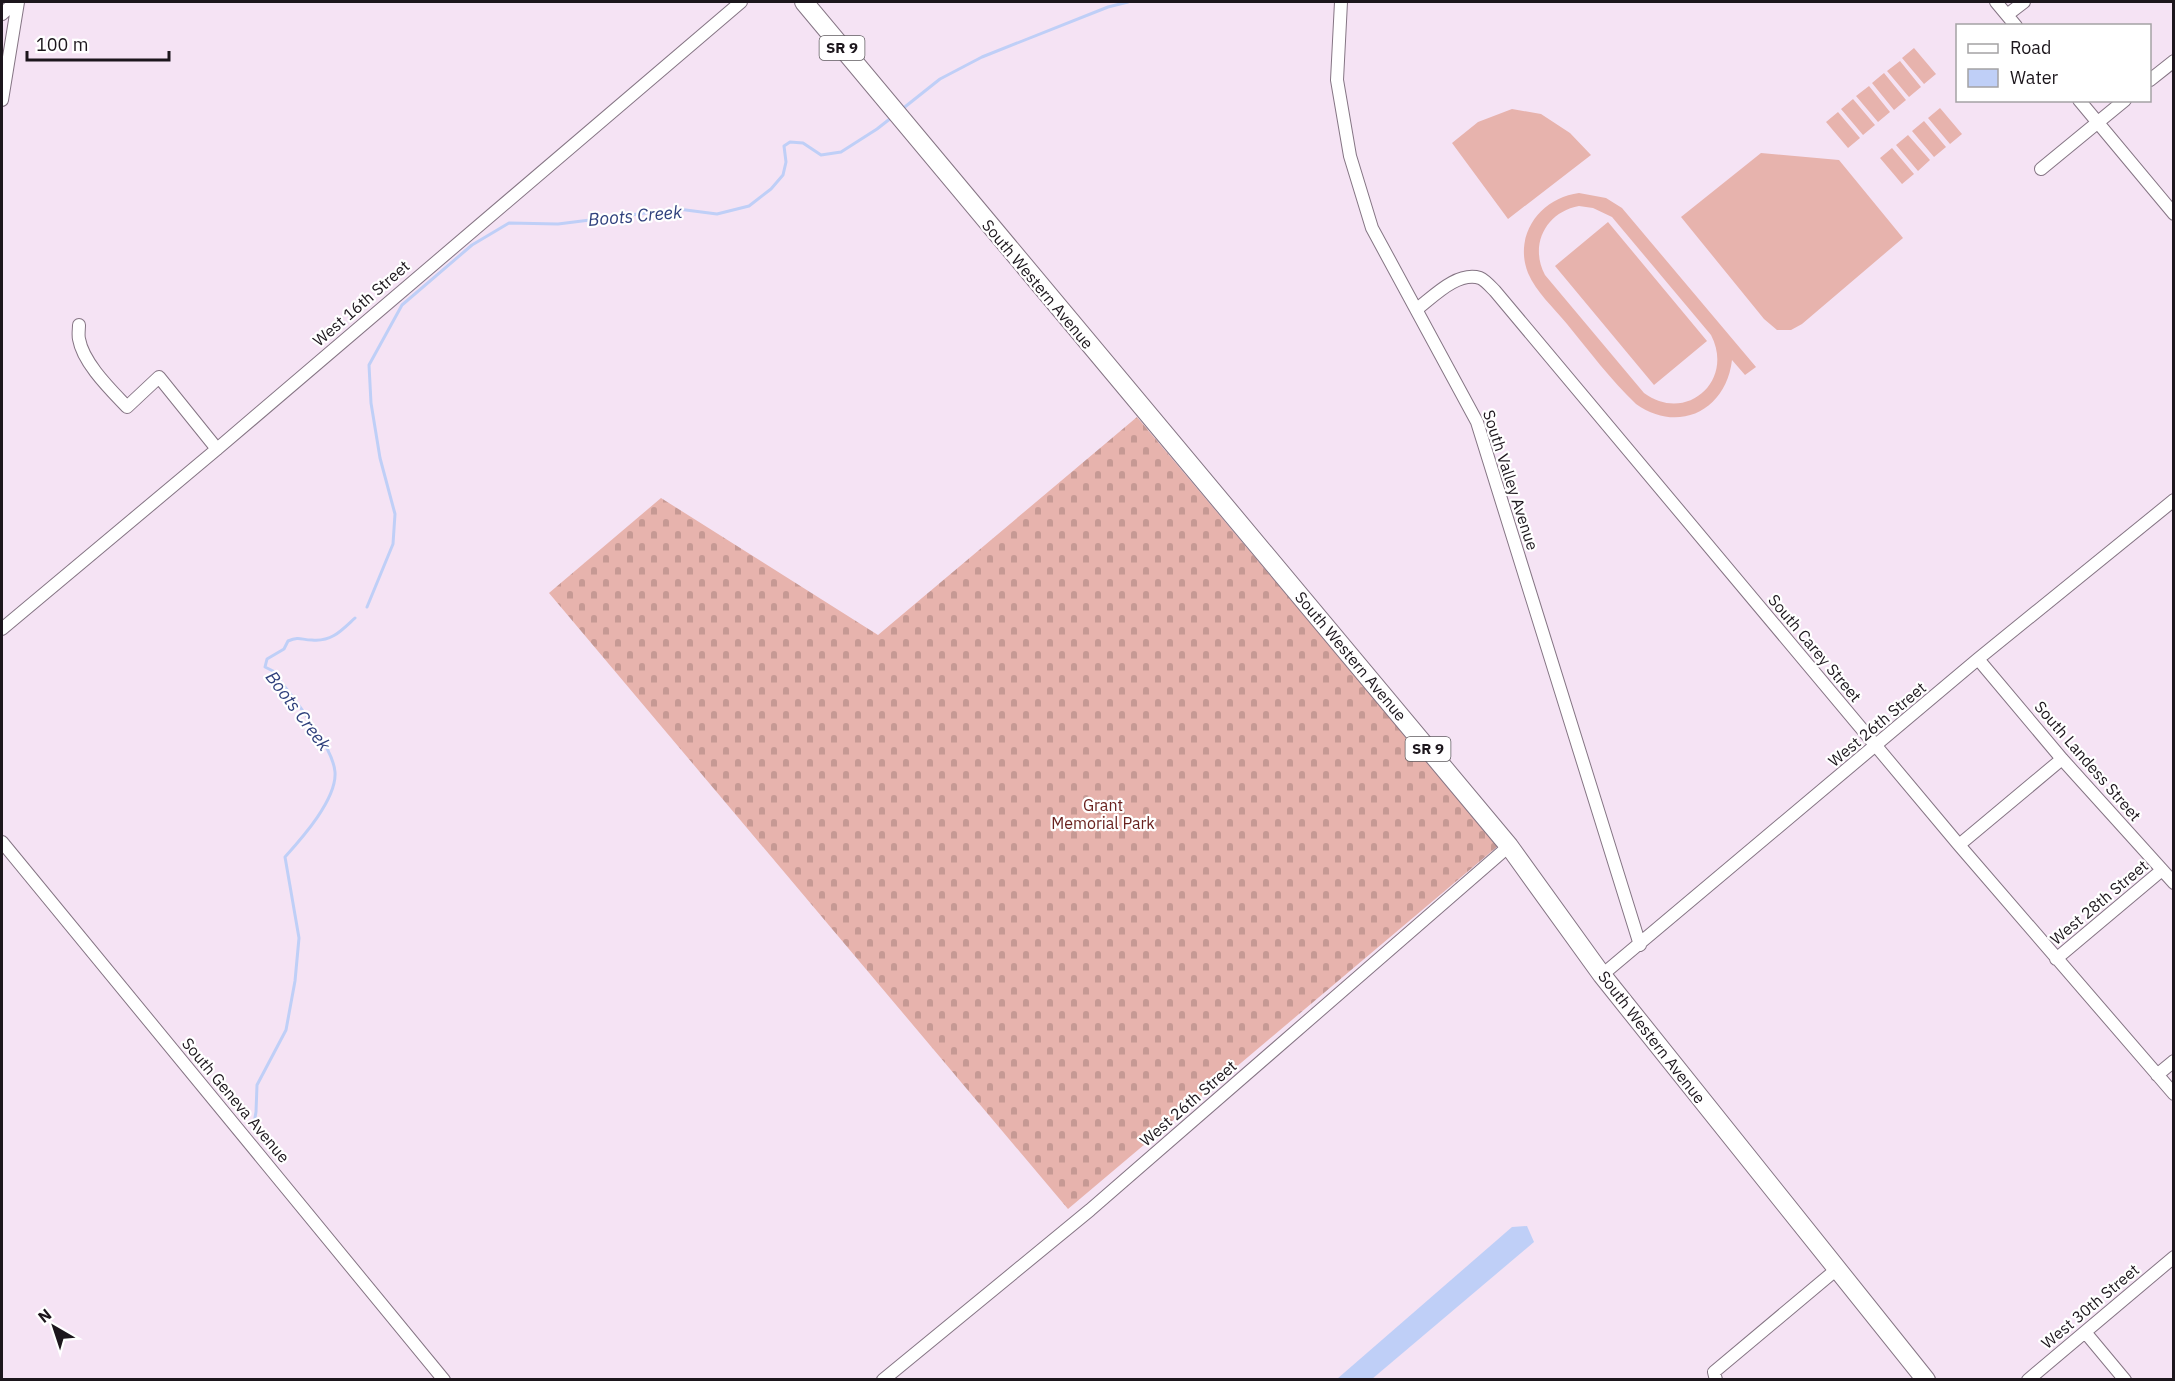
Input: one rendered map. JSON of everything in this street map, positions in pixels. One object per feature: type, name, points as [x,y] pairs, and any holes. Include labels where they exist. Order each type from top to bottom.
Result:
[{"type":"highway","name":"South Western Avenue","points":[[804,2],[1509,846],[1602,975],[1926,1380]]},
{"type":"street","points":[[2,14],[17,2]]},
{"type":"street","points":[[2,100],[17,2]]},
{"type":"street","name":"West 16th Street","points":[[2,629],[217,449],[741,2]]},
{"type":"street","name":"South Valley Avenue","points":[[1341,2],[1337,80],[1350,156],[1372,228],[1477,422],[1640,945]]},
{"type":"street","points":[[1996,2],[2014,24]]},
{"type":"street","points":[[2007,15],[2024,2]]},
{"type":"street","points":[[2151,79],[2174,61]]},
{"type":"street","points":[[2081,102],[2174,214]]},
{"type":"street","points":[[2041,169],[2123,102]]},
{"type":"street","name":"South Carey Street","points":[[1417,309],[1450,284],[1467,277],[1482,278],[1495,291],[2056,959],[2174,1094]]},
{"type":"street","points":[[79,325],[79,340],[84,353],[96,372],[127,407],[159,377],[217,449]]},
{"type":"street","name":"West 26th Street","points":[[1602,975],[1978,659],[2174,500]]},
{"type":"street","name":"South Landess Street","points":[[1978,659],[2062,759],[2174,884]]},
{"type":"street","points":[[1959,844],[2062,759]]},
{"type":"street","name":"South Geneva Avenue","points":[[2,842],[444,1380]]},
{"type":"street","name":"West 26th Street","points":[[883,1380],[1090,1210],[1509,846]]},
{"type":"street","name":"West 28th Street","points":[[2056,959],[2162,870]]},
{"type":"street","points":[[2157,1075],[2174,1061]]},
{"type":"street","name":"West 30th Street","points":[[2028,1380],[2174,1257]]},
{"type":"street","points":[[1716,1380],[1714,1372],[1837,1269]]},
{"type":"street","points":[[2085,1332],[2125,1380]]},
{"type":"green space","points":[[1914,48],[1936,74],[1924,84],[1902,58]]},
{"type":"green space","points":[[1900,61],[1921,87],[1909,97],[1887,71]]},
{"type":"green space","points":[[1884,73],[1906,100],[1894,110],[1872,83]]},
{"type":"green space","points":[[1869,86],[1890,112],[1878,122],[1856,96]]},
{"type":"green space","points":[[1853,99],[1875,125],[1863,135],[1841,109]]},
{"type":"green space","points":[[1940,108],[1962,134],[1950,144],[1928,118]]},
{"type":"green space","points":[[1512,109],[1541,114],[1570,133],[1591,155],[1508,219],[1452,143],[1478,122]]},
{"type":"green space","points":[[1838,112],[1860,138],[1848,148],[1826,122]]},
{"type":"green space","points":[[1924,121],[1946,147],[1934,157],[1912,131]]},
{"type":"green space","points":[[1908,135],[1930,160],[1918,171],[1896,145]]},
{"type":"green space","points":[[1892,148],[1914,174],[1902,184],[1880,158]]},
{"type":"green space","points":[[1761,153],[1839,160],[1903,238],[1802,324],[1791,330],[1777,330],[1764,319],[1681,217]]},
{"type":"green space","points":[[1579,193],[1606,198],[1622,208],[1756,367],[1745,375],[1732,360],[1728,378],[1720,393],[1698,412],[1683,417],[1668,417],[1652,413],[1636,404],[1546,300],[1528,273],[1524,259],[1524,245],[1528,232],[1542,210],[1565,196]],"holes":[[[1579,206],[1593,208],[1612,217],[1711,335],[1717,352],[1717,368],[1711,382],[1702,393],[1690,400],[1676,403],[1660,401],[1644,393],[1545,275],[1539,252],[1540,242],[1550,223],[1567,209]]]},
{"type":"green space","points":[[1608,222],[1707,341],[1654,385],[1555,266]]},
{"type":"green space","name":"Grant Memorial Park","points":[[1137,417],[1498,846],[1068,1209],[549,593],[661,498],[878,635]]},
{"type":"water","points":[[1527,1226],[1534,1242],[1372,1379],[1337,1379],[1512,1227]]},
{"type":"waterway","name":"Boots Creek","points":[[901,110],[940,79],[982,57],[1108,7],[1128,2]]},
{"type":"waterway","name":"Boots Creek","points":[[367,607],[393,544],[395,514],[380,458],[371,403],[369,365],[402,305],[472,245],[509,223],[558,224],[678,209],[717,214],[749,206],[771,189],[783,175],[786,162],[784,146],[790,142],[803,143],[821,155],[841,152],[891,118]]},
{"type":"waterway","name":"Boots Creek","points":[[253,1129],[257,1085],[286,1030],[295,981],[299,938],[285,857],[325,806],[334,783],[335,772],[327,748],[310,720],[273,671],[265,667],[267,659],[284,649],[288,641],[298,638],[319,640],[331,637],[355,618]]}]
